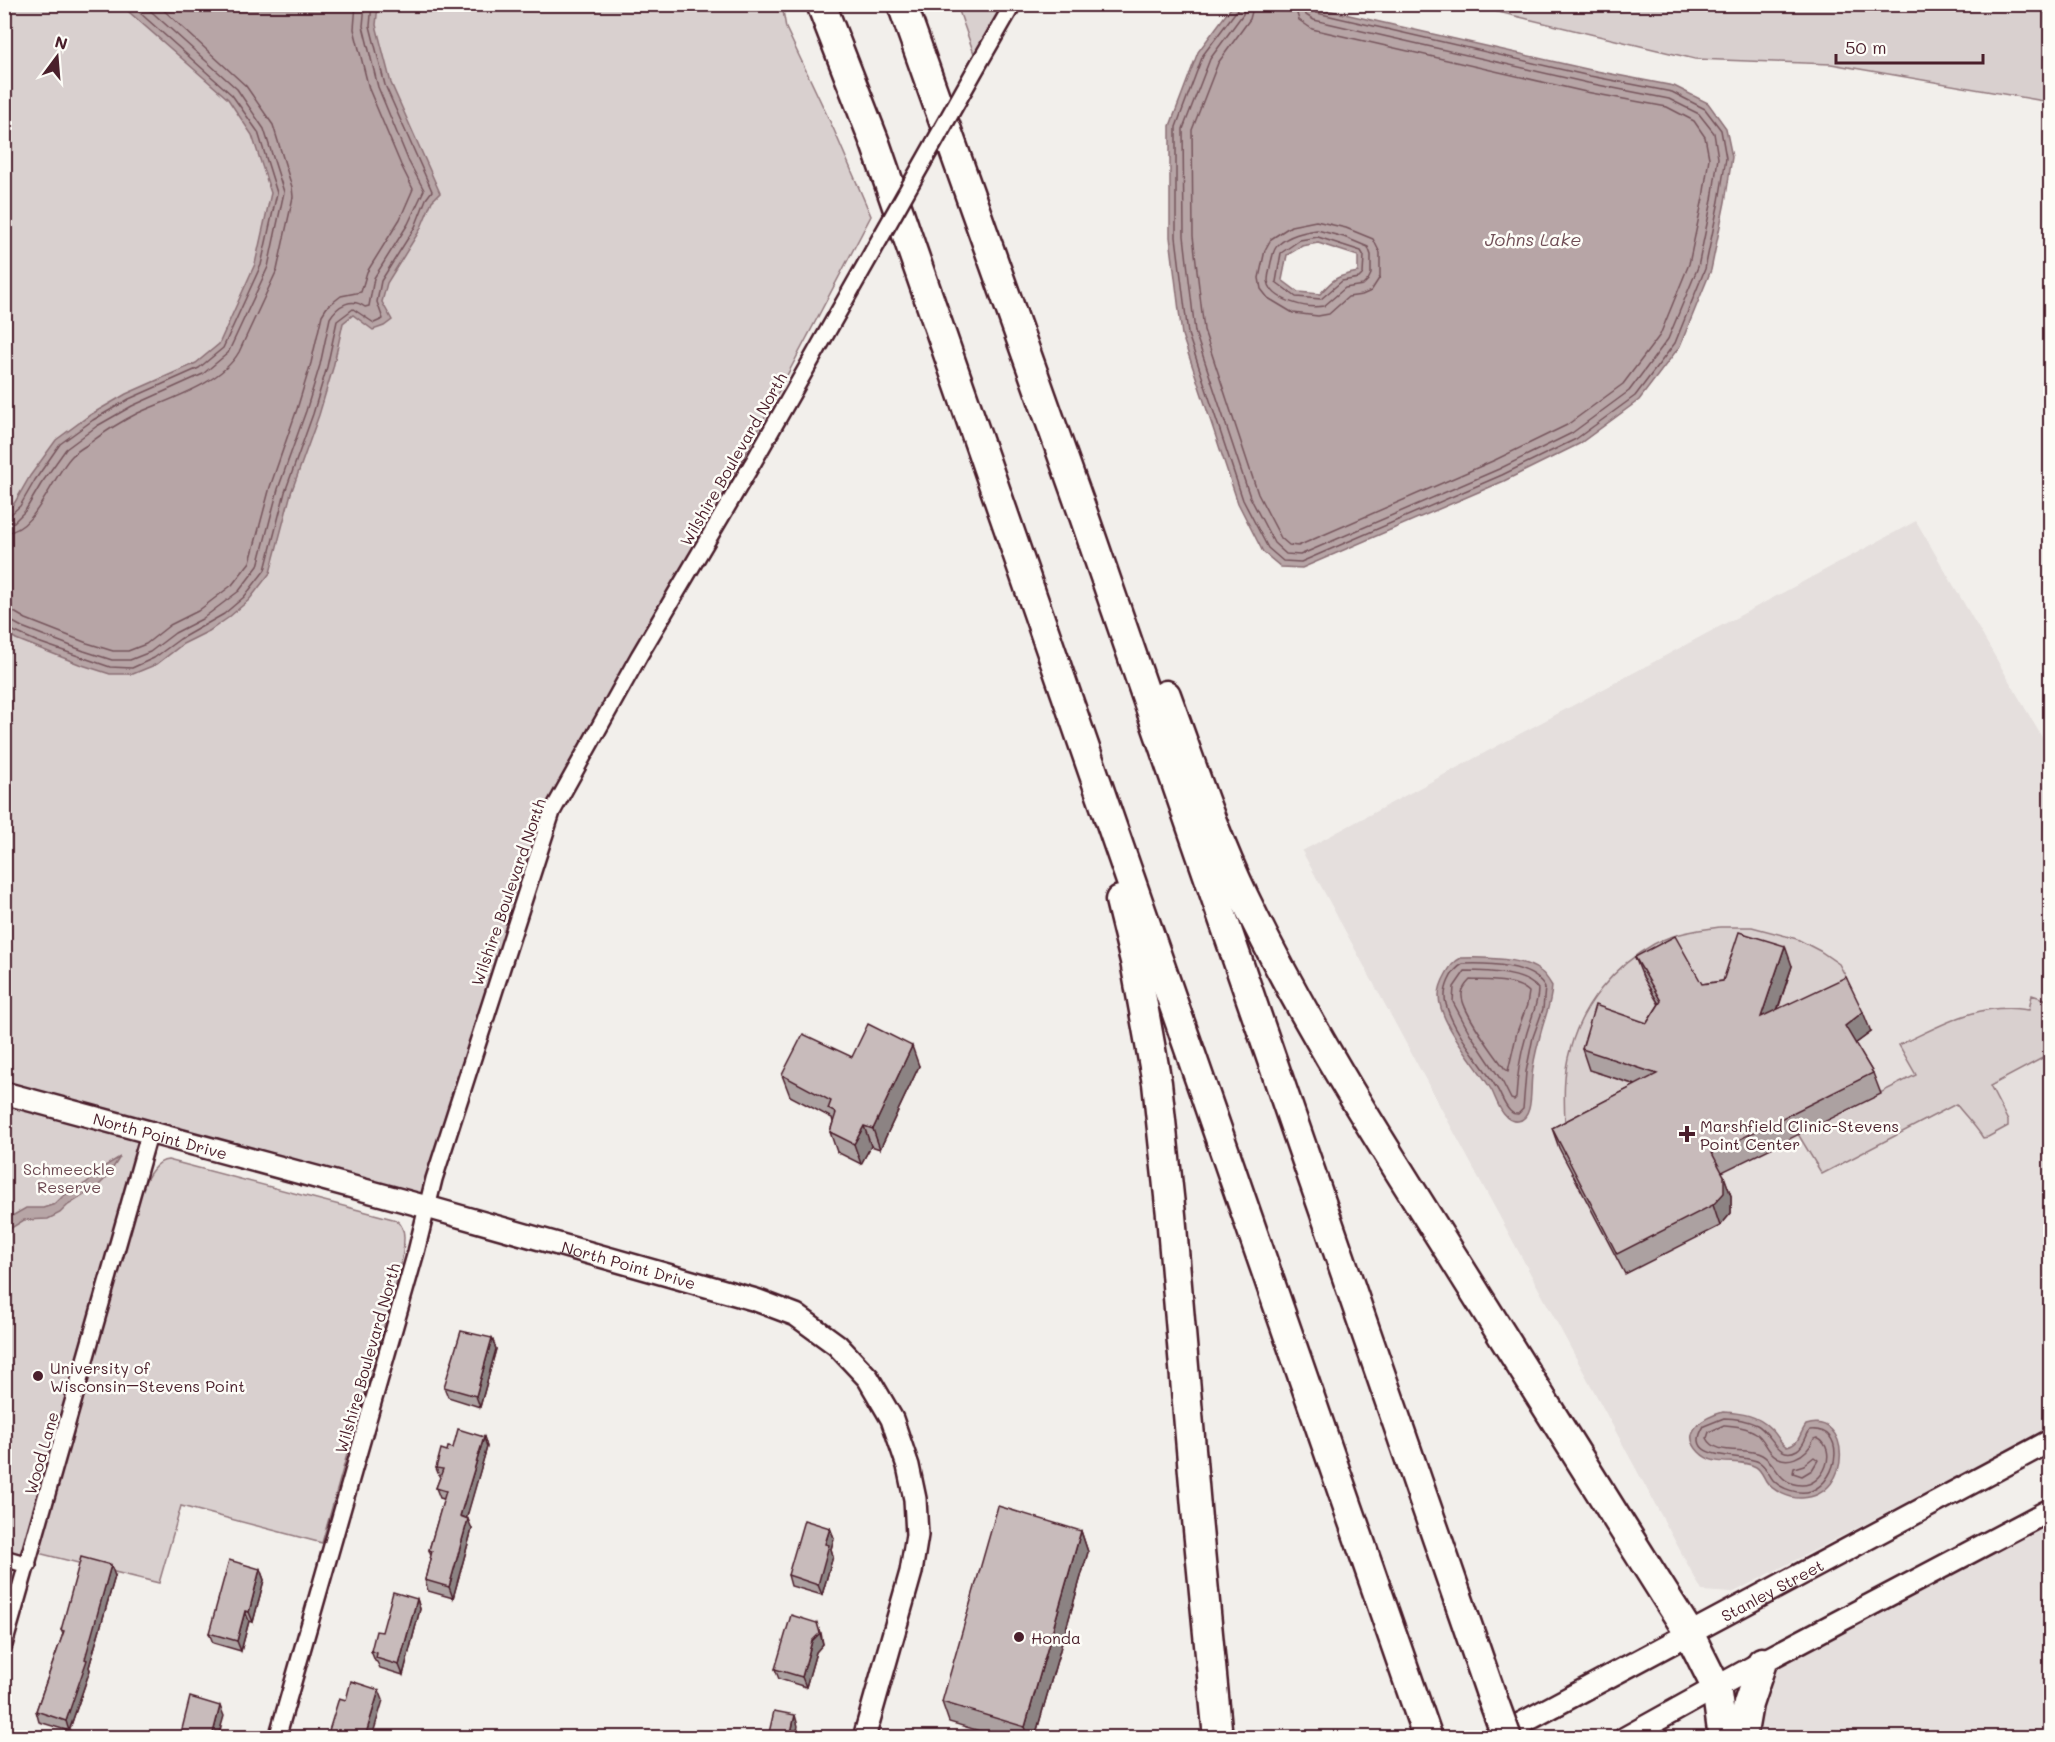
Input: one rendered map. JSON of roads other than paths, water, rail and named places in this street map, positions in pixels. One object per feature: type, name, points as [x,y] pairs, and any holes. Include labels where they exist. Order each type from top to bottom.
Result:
[{"type":"highway","points":[[821,4],[875,143],[1427,1736]]},
{"type":"highway","points":[[902,4],[1084,516],[1507,1737]]},
{"type":"highway","points":[[1084,516],[1112,544],[1219,838],[1243,895],[1277,964],[1331,1060],[1397,1169],[1689,1633],[1716,1687],[1723,1737]]},
{"type":"highway","points":[[1125,865],[1120,901],[1135,961],[1148,1029],[1172,1215],[1218,1737]]},
{"type":"highway","points":[[1742,1737],[1748,1704],[1762,1662]]},
{"type":"street","name":"Wilshire Boulevard North","points":[[277,1737],[441,1156],[552,812],[1013,4]]},
{"type":"street","name":"North Point Drive","points":[[4,1093],[427,1207],[756,1300],[796,1316],[837,1345],[868,1378],[892,1419],[908,1466],[915,1499],[917,1535],[911,1572],[864,1737]]},
{"type":"street","name":"Wood Lane","points":[[4,1645],[150,1131]]},
{"type":"street","name":"Stanley Street","points":[[1494,1737],[2050,1441]]},
{"type":"street","points":[[1625,1737],[2050,1510]]},
{"type":"street","points":[[4,1558],[28,1565]]},
{"type":"water","points":[[121,5],[378,5],[376,25],[391,83],[440,193],[432,201],[420,230],[387,283],[382,302],[392,320],[373,330],[353,315],[343,323],[333,368],[291,493],[270,573],[249,600],[228,618],[183,644],[157,664],[133,674],[110,674],[79,664],[16,639],[5,632],[5,513],[15,502],[30,476],[56,440],[90,415],[126,394],[196,363],[219,344],[255,264],[271,193],[252,135],[228,99]]},
{"type":"water","name":"Johns Lake","points":[[1233,5],[1305,5],[1591,70],[1674,86],[1708,103],[1726,128],[1732,157],[1711,270],[1680,346],[1639,400],[1579,444],[1504,481],[1302,568],[1281,567],[1263,552],[1238,503],[1182,335],[1170,237],[1170,126],[1198,52]],"holes":[[[1318,243],[1358,256],[1358,272],[1336,278],[1320,294],[1298,292],[1282,280],[1287,255],[1302,246]]]},
{"type":"water","points":[[1461,958],[1491,958],[1524,963],[1542,973],[1552,986],[1534,1062],[1529,1109],[1527,1115],[1518,1121],[1508,1119],[1504,1115],[1486,1081],[1460,1045],[1445,1019],[1439,993],[1447,971]]},
{"type":"water","points":[[120,1157],[107,1177],[97,1187],[68,1205],[60,1213],[48,1219],[24,1220],[5,1232],[5,1220],[26,1208],[43,1208],[55,1204]]},
{"type":"water","points":[[1723,1412],[1743,1414],[1761,1421],[1787,1447],[1797,1441],[1806,1425],[1821,1424],[1831,1430],[1838,1441],[1840,1455],[1838,1470],[1831,1483],[1819,1493],[1802,1498],[1793,1497],[1782,1494],[1769,1485],[1756,1467],[1742,1463],[1719,1462],[1705,1457],[1694,1444],[1693,1431],[1702,1421]]},
{"type":"place","name":"Marshfield Clinic-Stevens Point Center","points":[[1687,1134]]},
{"type":"place","name":"University of Wisconsin–Stevens Point","points":[[38,1376]]},
{"type":"place","name":"Honda","points":[[1019,1637]]},
{"type":"park label","name":"Schmeeckle Reserve","points":[[69,1177]]}]
